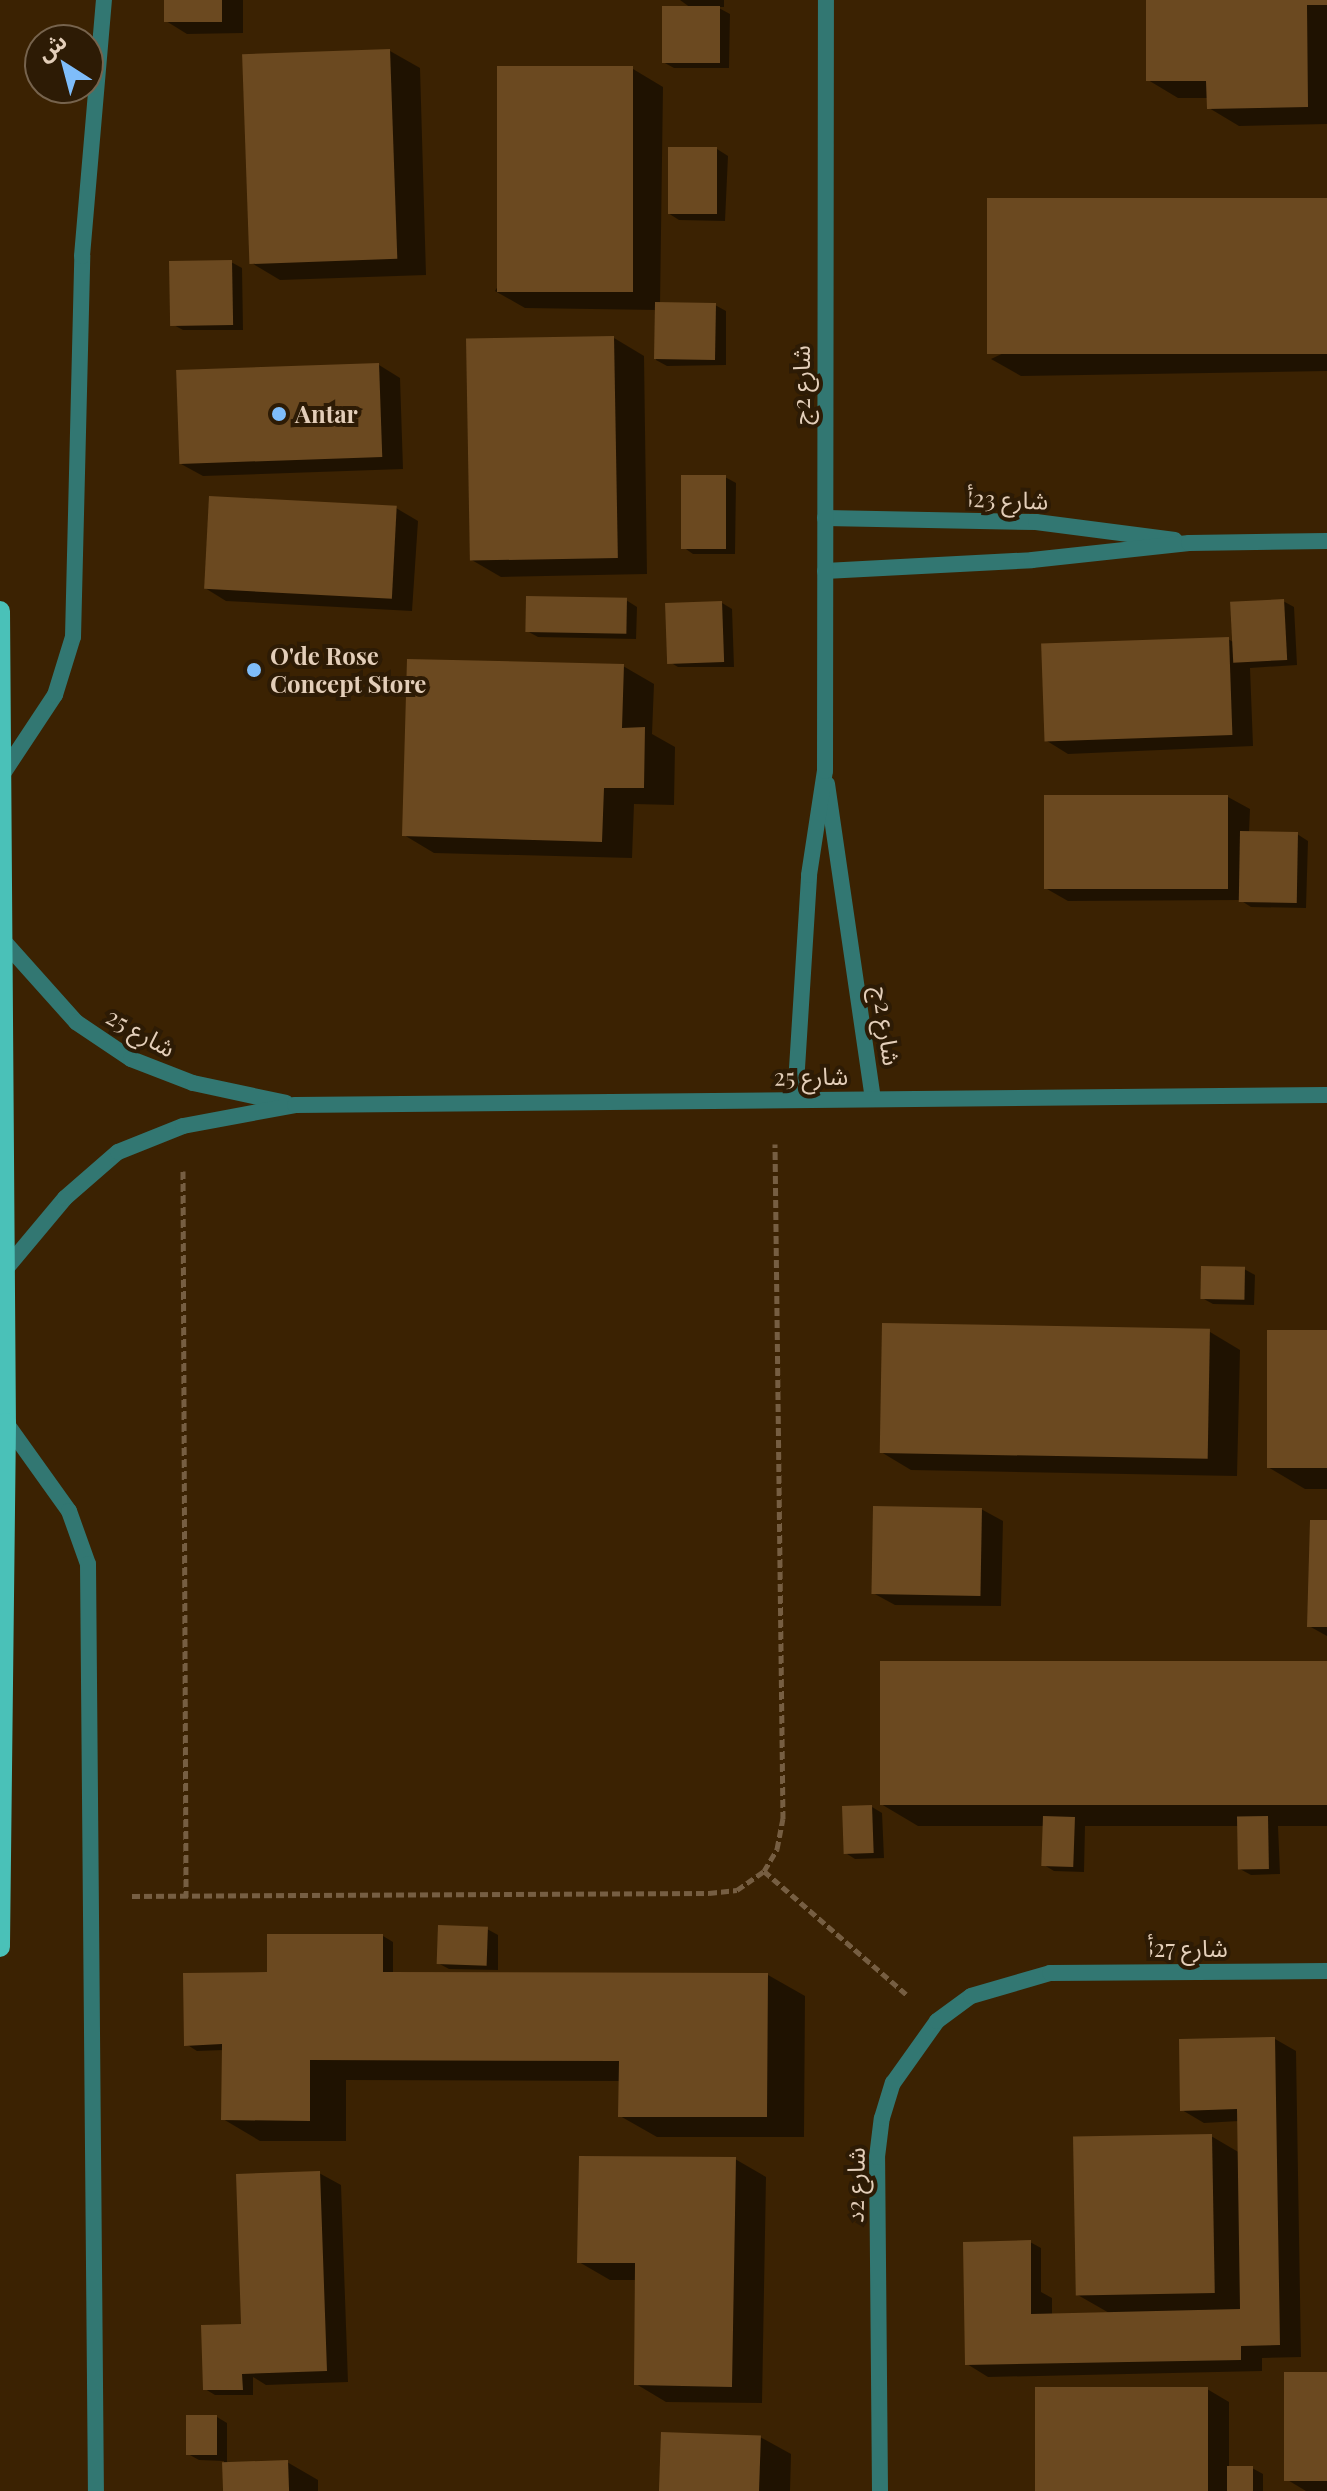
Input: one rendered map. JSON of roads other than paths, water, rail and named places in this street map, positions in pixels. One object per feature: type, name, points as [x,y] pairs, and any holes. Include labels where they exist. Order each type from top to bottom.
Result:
[{"type":"main road","points":[[0,611],[6,1423],[0,1947]]},
{"type":"street","points":[[2,775],[55,695],[73,637],[82,256],[104,0]]},
{"type":"street","name":"شارع 2ج","points":[[826,0],[825,771],[873,1099]]},
{"type":"street","name":"شارع 23أ","points":[[825,518],[1036,522],[1189,543]]},
{"type":"street","name":"شارع 23أ","points":[[825,571],[1045,559],[1189,543],[1327,541]]},
{"type":"street","name":"شارع 2ج","points":[[795,1100],[809,875],[825,771]]},
{"type":"street","name":"شارع 25","points":[[1,938],[76,1022],[131,1059],[193,1083],[295,1105]]},
{"type":"street","name":"شارع 25","points":[[4,1271],[90,1173],[139,1142],[183,1126],[295,1105],[1327,1095]]},
{"type":"street","points":[[6,1423],[69,1511],[88,1564],[96,2491]]},
{"type":"street","name":"شارع 27أ","points":[[1050,1973],[1327,1971]]},
{"type":"street","name":"شارع 2د","points":[[880,2491],[880,2131],[893,2083],[937,2021],[971,1996],[1009,1981],[1050,1973]]},
{"type":"place","name":"Antar","points":[[279,414]]},
{"type":"place","name":"O'de Rose Concept Store","points":[[254,670]]}]
